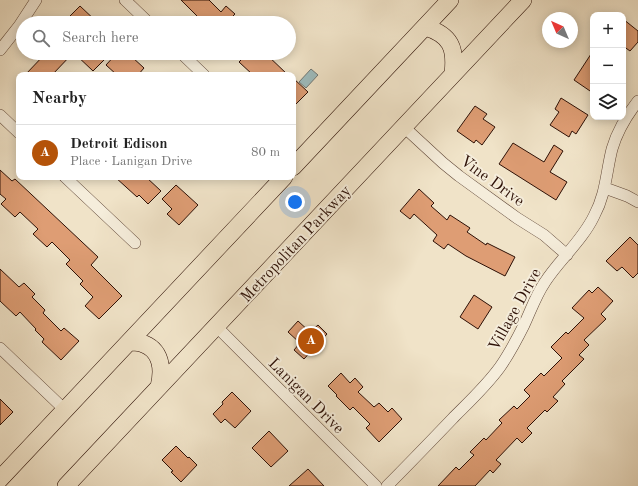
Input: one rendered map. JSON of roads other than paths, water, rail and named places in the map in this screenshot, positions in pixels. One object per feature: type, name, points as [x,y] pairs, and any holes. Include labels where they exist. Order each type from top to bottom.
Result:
[{"type":"main road","points":[[296,162],[450,0]]},
{"type":"main road","name":"Metropolitan Parkway","points":[[66,486],[523,0]]},
{"type":"main road","points":[[425,27],[440,33],[450,44],[454,53],[455,62],[453,74]]},
{"type":"main road","points":[[0,479],[281,180]]},
{"type":"main road","points":[[129,342],[147,345],[157,354],[161,367],[159,387]]},
{"type":"street","points":[[26,16],[36,0]]},
{"type":"street","points":[[125,0],[142,16]]},
{"type":"street","points":[[0,50],[16,30]]},
{"type":"street","points":[[188,60],[201,72]]},
{"type":"street","name":"Village Drive","points":[[387,486],[480,391],[499,369],[508,355],[542,286],[580,239],[594,217],[602,197],[612,148],[627,117],[638,101]]},
{"type":"street","points":[[0,116],[16,130]]},
{"type":"street","name":"Vine Drive","points":[[404,127],[459,176],[517,218],[544,235],[567,255]]},
{"type":"street","points":[[68,180],[135,242]]},
{"type":"street","points":[[604,188],[627,196],[638,202]]},
{"type":"street","name":"Lanigan Drive","points":[[216,326],[376,486]]},
{"type":"street","points":[[0,348],[65,410]]},
{"type":"water","points":[[311,69],[318,75],[306,88],[299,82]]},
{"type":"place","name":"Detroit Edison","points":[[311,341]]}]
